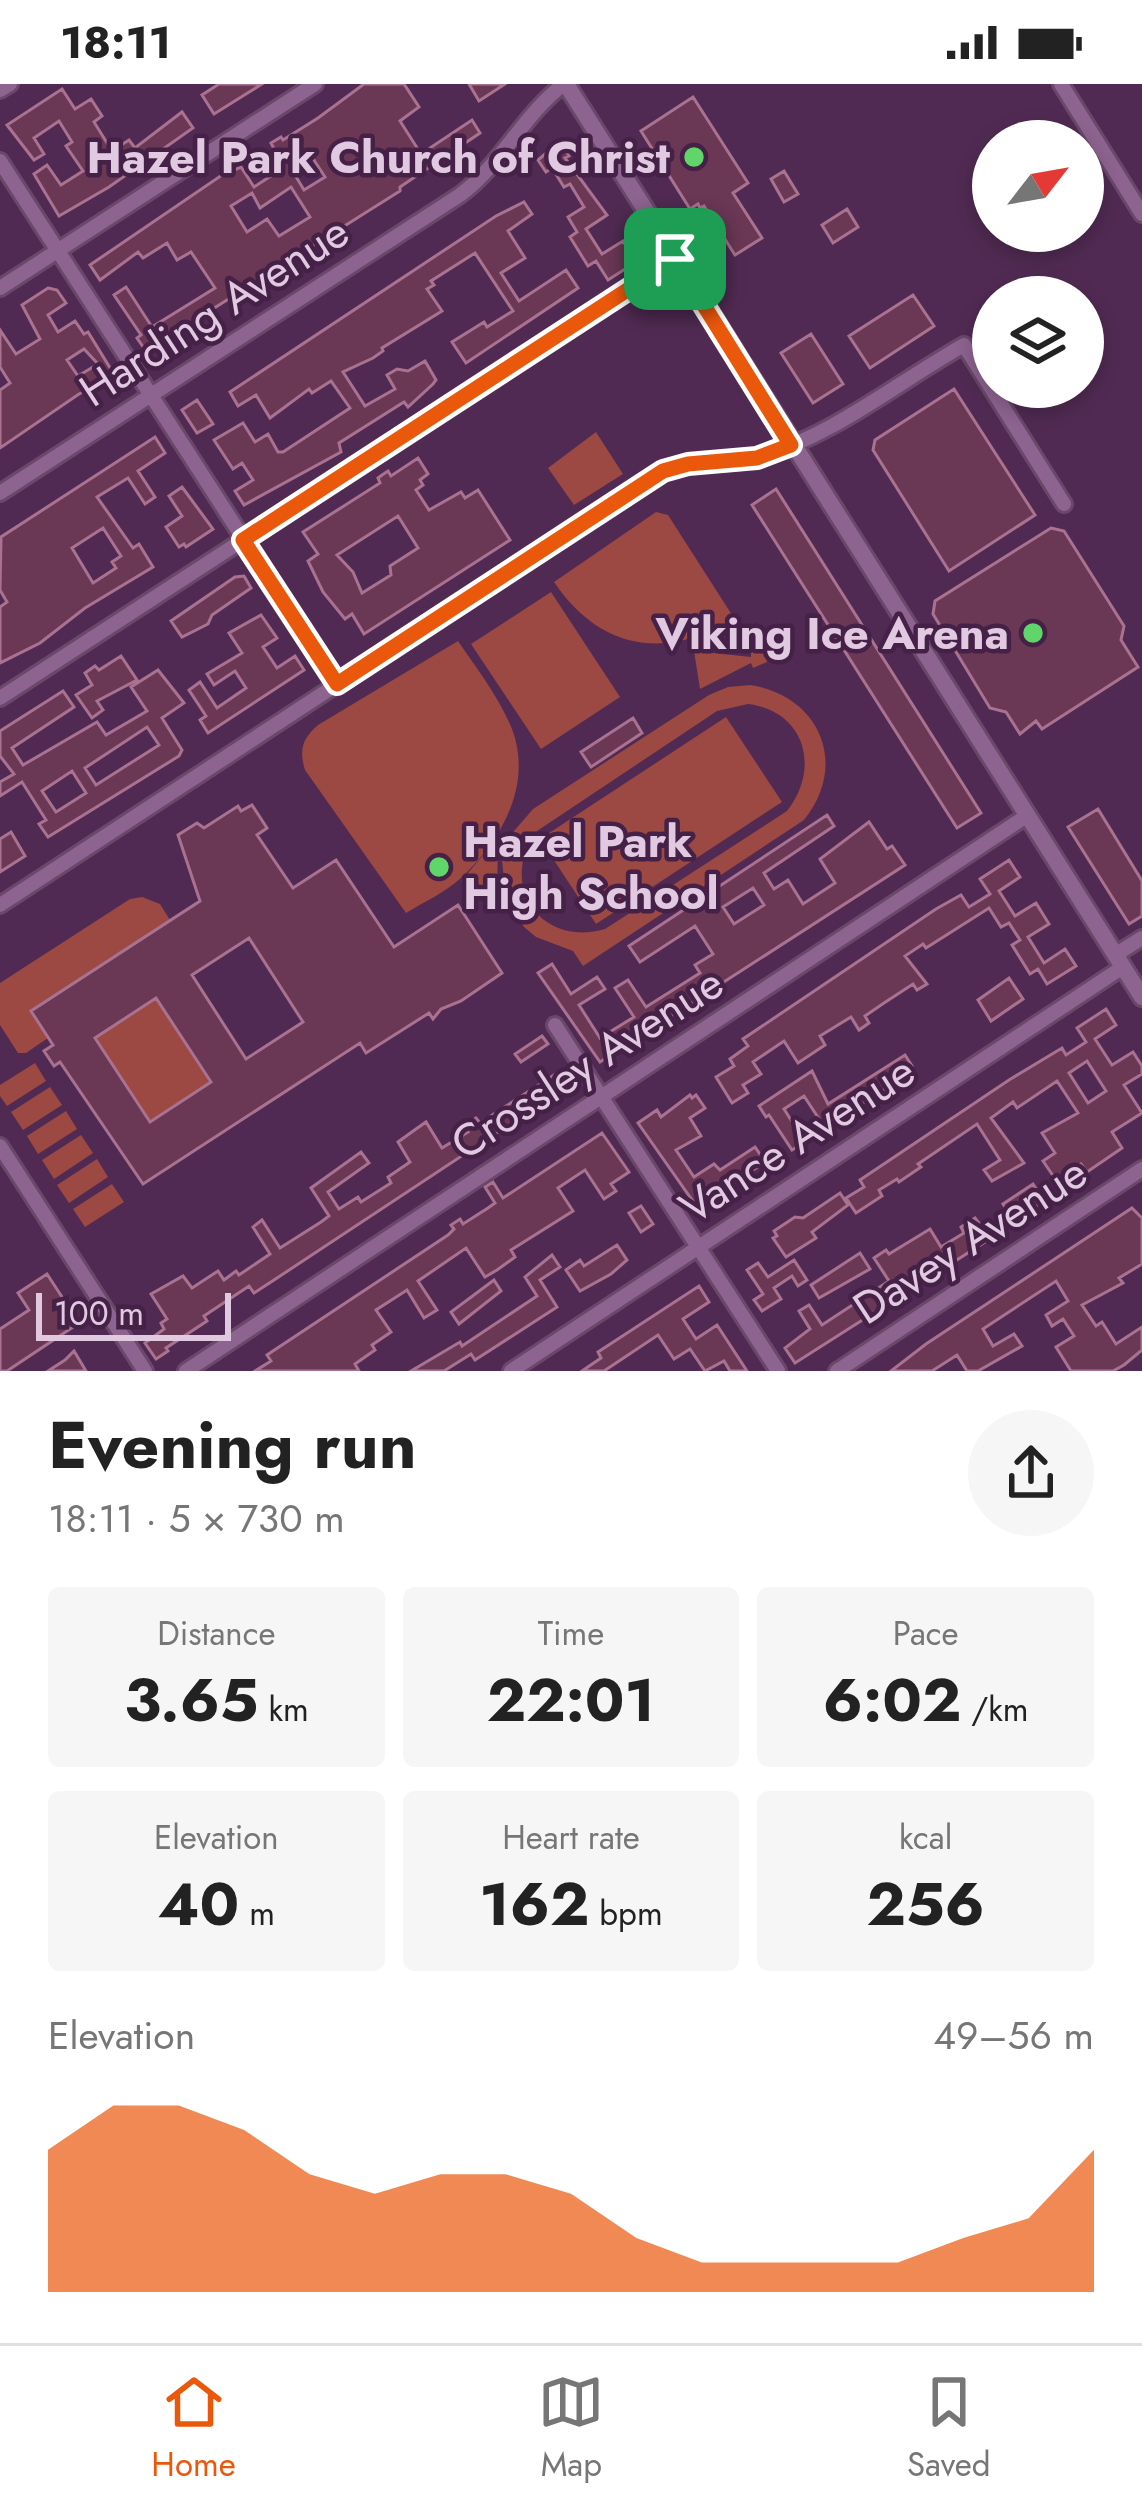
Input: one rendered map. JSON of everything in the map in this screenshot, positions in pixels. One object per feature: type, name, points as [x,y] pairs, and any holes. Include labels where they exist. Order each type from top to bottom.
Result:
[{"type":"street","points":[[0,90],[10,84]]},
{"type":"street","points":[[0,288],[315,84]]},
{"type":"street","points":[[565,84],[1142,997]]},
{"type":"street","name":"Harding Avenue","points":[[0,493],[468,189],[565,84]]},
{"type":"street","points":[[1061,84],[1142,214]]},
{"type":"street","points":[[0,160],[337,684]]},
{"type":"street","points":[[0,698],[675,259]]},
{"type":"street","points":[[0,904],[663,471],[757,458],[816,437],[964,345],[1064,504]]},
{"type":"street","name":"Crossley Avenue","points":[[186,1371],[1028,815]]},
{"type":"street","name":"Vance Avenue","points":[[511,1371],[1119,961],[1142,938]]},
{"type":"street","points":[[555,1025],[778,1371]]},
{"type":"street","points":[[0,1146],[145,1371]]},
{"type":"street","name":"Davey Avenue","points":[[837,1371],[1142,1169]]},
{"type":"shaded area","points":[[596,432],[623,474],[574,505],[548,468]]},
{"type":"shaded area","points":[[656,512],[668,515],[734,618],[684,640],[636,642],[592,622],[554,582]]},
{"type":"shaded area","points":[[551,592],[620,697],[541,749],[471,644]]},
{"type":"shaded area","points":[[458,641],[512,729],[518,750],[516,790],[501,829],[476,863],[449,888],[406,913],[305,770],[303,745],[318,725]]},
{"type":"shaded area","points":[[694,651],[751,657],[751,651],[766,653],[767,662],[753,668],[751,663],[700,689]]},
{"type":"shaded area","points":[[750,685],[774,692],[810,718],[825,756],[824,777],[804,820],[583,966],[573,951],[536,937],[506,898],[502,860],[514,831],[533,809],[728,687]],"holes":[[[748,704],[783,718],[802,744],[803,777],[787,811],[605,929],[562,929],[545,921],[532,907],[522,872],[537,831],[717,711]]]},
{"type":"shaded area","points":[[726,717],[782,802],[596,924],[540,839]]},
{"type":"shaded area","points":[[491,846],[498,848],[497,889],[488,899],[478,883],[461,881]]},
{"type":"shaded area","points":[[142,897],[160,904],[170,920],[31,1011],[48,1038],[18,1053],[0,1025],[0,983],[130,899]]},
{"type":"shaded area","points":[[156,998],[211,1082],[150,1122],[95,1038]]},
{"type":"shaded area","points":[[35,1063],[46,1081],[7,1106],[0,1085]]},
{"type":"shaded area","points":[[50,1087],[62,1105],[23,1130],[11,1112]]},
{"type":"shaded area","points":[[66,1111],[77,1129],[38,1154],[27,1136]]},
{"type":"shaded area","points":[[81,1135],[93,1153],[54,1179],[42,1160]]},
{"type":"shaded area","points":[[97,1159],[108,1177],[69,1203],[57,1185]]},
{"type":"shaded area","points":[[112,1184],[124,1202],[85,1227],[73,1209]]},
{"type":"building","points":[[219,84],[262,84],[214,114],[202,95]]},
{"type":"building","points":[[364,84],[404,84],[419,107],[400,121],[421,154],[472,120],[480,133],[400,191],[146,351],[114,295],[126,287],[152,327],[215,288],[191,252],[177,260],[167,243],[143,258],[138,252],[100,280],[90,265],[222,175],[241,167],[254,187],[280,170],[282,164],[271,143],[318,118]],"holes":[[[312,157],[325,177],[304,190],[292,170]],[[291,187],[310,217],[279,236],[267,219],[247,232],[231,206],[252,193],[260,208]]]},
{"type":"building","points":[[469,84],[505,84],[479,101]]},
{"type":"building","points":[[62,89],[75,109],[91,99],[102,116],[94,122],[112,151],[129,140],[135,148],[182,112],[193,128],[59,216],[34,174],[47,165],[61,185],[83,171],[66,146],[72,142],[59,121],[34,138],[44,154],[34,160],[7,125]]},
{"type":"building","name":"Hazel Park Church of Christ","points":[[693,97],[748,183],[733,193],[762,238],[735,255],[704,206],[690,209],[641,131]]},
{"type":"building","points":[[560,141],[569,156],[565,158],[607,215],[586,229],[602,254],[623,241],[636,262],[608,280],[596,261],[588,266],[570,237],[577,232],[568,217],[584,207],[570,184],[564,187],[552,168],[546,172],[538,160]]},
{"type":"building","points":[[784,171],[798,194],[784,202],[771,179]]},
{"type":"building","points":[[524,202],[532,214],[508,231],[525,258],[501,273],[519,301],[566,270],[578,288],[466,363],[452,342],[513,311],[475,253],[431,281],[434,285],[427,289],[442,311],[373,358],[343,372],[365,406],[395,389],[387,375],[397,369],[408,371],[425,361],[436,380],[433,384],[408,407],[404,402],[339,443],[341,452],[244,505],[235,491],[253,480],[242,463],[233,469],[214,440],[243,423],[255,442],[268,434],[278,452],[283,452],[350,408],[331,381],[312,393],[309,389],[270,418],[256,395],[238,406],[230,392]]},
{"type":"building","points":[[847,209],[858,227],[833,243],[822,225]]},
{"type":"building","points":[[48,288],[57,290],[66,303],[48,315],[58,332],[75,321],[84,334],[88,332],[115,376],[79,394],[0,448],[0,390],[10,383],[0,367],[0,330],[16,354],[40,339],[22,305]],"holes":[[[84,349],[98,364],[78,376],[67,360]]]},
{"type":"building","points":[[913,295],[934,326],[870,368],[849,336]]},
{"type":"building","points":[[811,334],[843,384],[813,403],[781,353]]},
{"type":"building","points":[[954,389],[1035,515],[949,571],[873,450],[875,440]]},
{"type":"building","points":[[197,400],[213,424],[197,433],[182,410]]},
{"type":"building","points":[[155,437],[165,453],[138,471],[155,497],[145,504],[128,478],[97,497],[133,548],[139,544],[153,567],[85,608],[40,643],[0,663],[0,607],[7,602],[0,590],[1,537]],"holes":[[[103,528],[121,556],[112,562],[116,568],[93,583],[72,548]]]},
{"type":"building","points":[[418,458],[428,474],[416,490],[429,510],[461,492],[465,498],[478,490],[510,540],[364,634],[352,614],[345,619],[323,592],[308,561],[318,554],[303,532],[380,483],[378,478],[388,471],[391,476]],"holes":[[[398,516],[418,548],[390,566],[391,575],[362,593],[353,572],[337,555]]]},
{"type":"building","points":[[182,487],[213,529],[186,547],[179,547],[166,527],[182,516],[169,496]]},
{"type":"building","points":[[776,489],[981,813],[957,828],[752,505]]},
{"type":"building","name":"Viking Ice Arena","points":[[1051,528],[1064,531],[1124,626],[1121,640],[1138,667],[1042,729],[1036,721],[1020,734],[1006,712],[990,708],[933,614],[935,601]]},
{"type":"building","points":[[244,576],[251,588],[212,615],[208,624],[182,637],[171,621],[235,577]]},
{"type":"building","points":[[261,615],[277,638],[263,647],[277,668],[295,656],[304,670],[208,733],[200,720],[206,716],[189,690],[200,682],[217,708],[246,688],[235,671],[214,685],[207,674],[242,653],[229,633]]},
{"type":"building","points":[[121,656],[137,680],[97,701],[103,710],[92,718],[76,695],[92,685],[85,673]]},
{"type":"building","points":[[158,670],[184,703],[162,718],[182,750],[179,756],[48,837],[39,824],[46,820],[22,782],[0,796],[0,782],[14,774],[0,756],[0,731],[63,691],[74,707],[12,748],[23,765],[97,722],[106,735],[147,711],[131,687]],"holes":[[[147,727],[159,745],[96,785],[85,768]],[[72,771],[86,793],[56,812],[42,791]]]},
{"type":"building","points":[[633,718],[642,733],[591,767],[581,752]]},
{"type":"building","points":[[252,805],[267,828],[257,835],[293,888],[336,860],[394,947],[458,905],[502,973],[441,1009],[433,1019],[429,1013],[366,1053],[360,1043],[143,1184],[60,1062],[54,1066],[44,1051],[53,1045],[31,1011],[200,901],[178,835],[197,823],[204,828],[238,806],[241,811]],"holes":[[[249,938],[303,1022],[246,1059],[192,975]],[[156,998],[211,1082],[150,1122],[95,1038]]]},
{"type":"building","points":[[1098,809],[1142,881],[1142,916],[1129,924],[1068,827]]},
{"type":"building","points":[[827,815],[834,826],[764,873],[774,889],[788,880],[803,904],[835,883],[820,859],[869,822],[905,865],[600,1062],[538,973],[552,964],[571,994],[597,977],[605,989],[579,1005],[600,1038],[634,1017],[615,988],[628,980],[646,1007],[700,973],[695,965],[713,954],[695,926],[640,962],[629,946]],"holes":[[[753,888],[764,905],[734,924],[723,907]]]},
{"type":"building","points":[[11,832],[25,856],[0,872],[0,839]]},
{"type":"building","points":[[1009,860],[1020,877],[999,891],[1015,916],[1036,903],[1049,924],[1028,937],[1044,963],[1065,949],[1076,966],[1047,984],[1038,969],[1030,974],[1012,945],[1020,940],[1009,923],[1001,927],[989,908],[905,956],[927,984],[917,990],[913,984],[884,1003],[865,1016],[869,1023],[859,1030],[851,1017],[820,1036],[825,1045],[798,1063],[784,1041],[753,1062],[761,1074],[743,1085],[748,1093],[732,1103],[716,1077],[734,1066],[730,1059],[748,1046],[743,1039],[936,909],[961,895],[969,907],[990,894],[980,879]]},
{"type":"building","points":[[1009,978],[1023,999],[991,1021],[978,1000]]},
{"type":"building","points":[[1106,1009],[1116,1025],[1095,1039],[1112,1065],[1133,1052],[1142,1066],[1142,1074],[1124,1085],[1142,1113],[1112,1132],[1122,1148],[1087,1172],[1081,1164],[1056,1180],[1043,1161],[1055,1153],[1042,1133],[1078,1113],[1057,1081],[1017,1108],[1013,1102],[991,1118],[1024,1163],[992,1181],[984,1170],[1000,1160],[977,1124],[899,1182],[879,1190],[882,1196],[856,1213],[846,1198],[864,1187],[860,1180],[1009,1080],[1062,1048],[1066,1055],[1086,1042],[1077,1028]],"holes":[[[1087,1061],[1106,1091],[1088,1103],[1069,1073]]]},
{"type":"building","points":[[542,1036],[548,1044],[521,1062],[515,1054]]},
{"type":"building","points":[[905,1055],[911,1072],[825,1128],[804,1096],[784,1109],[805,1142],[792,1150],[759,1106],[812,1071],[828,1104]]},
{"type":"building","points":[[560,1071],[569,1085],[254,1293],[249,1286],[204,1316],[207,1321],[156,1359],[145,1343],[164,1329],[161,1323],[167,1319],[151,1294],[183,1276],[192,1288],[218,1271],[224,1280],[236,1271],[239,1275],[270,1254],[253,1227],[262,1220],[280,1248],[321,1222],[329,1216],[311,1188],[361,1152],[369,1163],[328,1192],[339,1209],[391,1183],[388,1177],[410,1162],[398,1142],[426,1122],[442,1148],[468,1132],[464,1126],[476,1118],[480,1123]]},
{"type":"building","points":[[696,1095],[705,1108],[690,1118],[701,1136],[676,1150],[694,1177],[714,1164],[720,1170],[755,1147],[766,1163],[743,1171],[697,1207],[638,1123],[657,1110],[661,1117]]},
{"type":"building","points":[[602,1133],[629,1172],[611,1184],[616,1191],[604,1199],[585,1170],[558,1188],[573,1211],[511,1250],[515,1257],[497,1270],[485,1277],[466,1248],[418,1281],[437,1310],[424,1318],[407,1290],[376,1310],[391,1332],[355,1364],[359,1371],[255,1371],[271,1361],[267,1355],[448,1235],[454,1229],[451,1225],[460,1219],[463,1224],[495,1203],[485,1187],[493,1182],[503,1198]]},
{"type":"building","points":[[1033,1184],[1044,1201],[1014,1220],[1003,1204]]},
{"type":"building","points":[[840,1193],[848,1205],[812,1232],[816,1238],[786,1257],[773,1238],[777,1236],[774,1231]]},
{"type":"building","points":[[641,1206],[653,1224],[641,1232],[629,1213]]},
{"type":"building","points":[[1132,1208],[1142,1218],[1142,1264],[1119,1278],[1123,1283],[1082,1305],[1096,1326],[1102,1322],[1116,1344],[1142,1327],[1142,1350],[1124,1365],[1113,1371],[1071,1371],[1056,1347],[1074,1336],[1063,1319],[1052,1326],[1046,1315],[1068,1301],[1056,1281],[983,1329],[993,1346],[1014,1334],[1022,1346],[978,1371],[967,1371],[957,1355],[932,1371],[891,1371],[926,1344]]},
{"type":"building","points":[[975,1218],[988,1235],[985,1242],[795,1363],[785,1348],[810,1329],[799,1311],[809,1305],[822,1325],[889,1281],[874,1258],[930,1229],[941,1247],[964,1233],[961,1227]]},
{"type":"building","points":[[617,1245],[627,1260],[580,1291],[566,1270],[580,1260],[584,1266]]},
{"type":"building","points":[[860,1253],[870,1269],[819,1298],[811,1285]]},
{"type":"building","points":[[552,1255],[560,1267],[540,1280],[557,1307],[475,1360],[471,1354],[444,1371],[411,1371],[460,1342],[462,1346],[537,1296],[525,1277]]},
{"type":"building","points":[[794,1260],[807,1280],[798,1286],[792,1276],[774,1288],[781,1299],[762,1311],[754,1300],[763,1294],[747,1270],[758,1263],[768,1277]]},
{"type":"building","points":[[47,1274],[79,1323],[7,1371],[0,1371],[0,1329],[29,1310],[18,1293]]},
{"type":"building","points":[[494,1280],[501,1291],[459,1324],[451,1312]]},
{"type":"building","points":[[699,1286],[709,1302],[683,1319],[696,1339],[717,1325],[747,1371],[730,1371],[724,1361],[705,1371],[690,1349],[674,1359],[658,1335],[604,1371],[582,1371],[601,1358],[598,1352]]},
{"type":"building","points":[[74,1351],[86,1371],[48,1371],[65,1360]]},
{"type":"place","name":"Hazel Park Church of Christ","points":[[694,157]]},
{"type":"place","name":"Viking Ice Arena","points":[[1033,633]]},
{"type":"place","name":"Hazel Park High School","points":[[439,867]]},
{"type":"route","points":[[675,259],[791,445],[757,458],[663,471],[337,684],[243,540],[675,259]]}]
